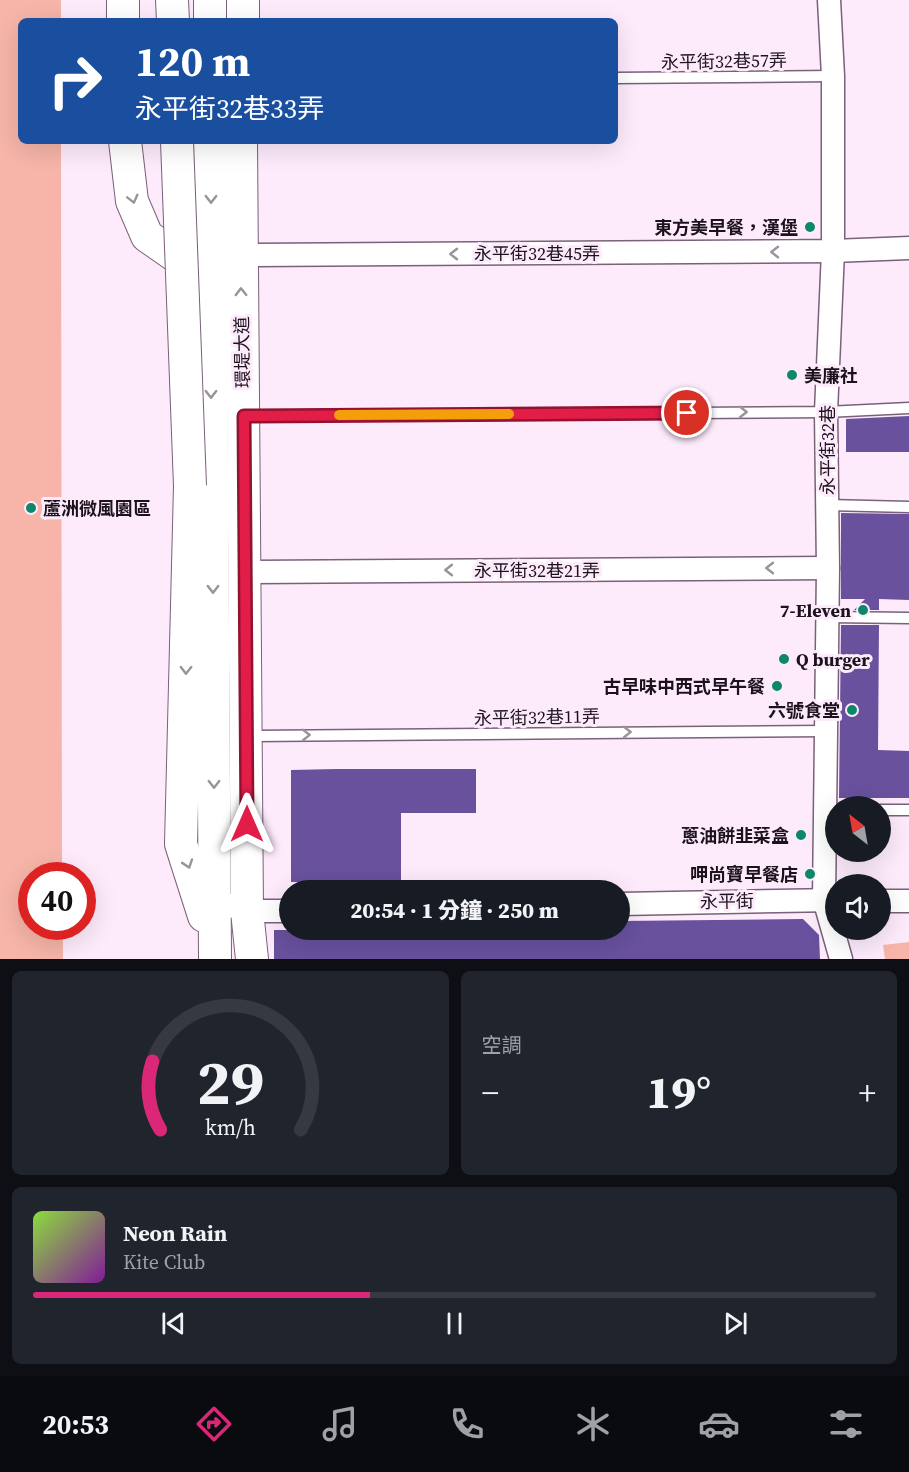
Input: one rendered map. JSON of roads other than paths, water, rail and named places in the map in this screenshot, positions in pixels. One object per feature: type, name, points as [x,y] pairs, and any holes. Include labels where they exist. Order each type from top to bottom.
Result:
[{"type":"street","points":[[123,0],[123,18]]},
{"type":"street","points":[[172,0],[173,18]]},
{"type":"street","points":[[210,0],[210,18]]},
{"type":"street","points":[[243,0],[243,18]]},
{"type":"street","name":"永平街32巷","points":[[829,0],[833,76],[833,252],[826,412],[828,568],[826,731],[829,796]]},
{"type":"street","points":[[125,144],[132,201],[147,236],[180,259],[226,257]]},
{"type":"street","points":[[177,144],[190,486],[181,844],[208,901],[214,959]]},
{"type":"street","name":"環堤大道","points":[[210,144],[244,416],[248,911],[252,959]]},
{"type":"street","name":"環堤大道","points":[[208,901],[226,257],[242,144]]},
{"type":"street","name":"永平街32巷45弄","points":[[226,257],[833,252],[909,248]]},
{"type":"street","name":"永平街32巷21弄","points":[[246,572],[828,568]]},
{"type":"street","name":"永平街","points":[[630,904],[825,900]]},
{"type":"street","points":[[891,900],[909,901]]},
{"type":"street","points":[[208,901],[248,911],[279,910]]},
{"type":"street","name":"永平街32巷","points":[[838,940],[842,959]]},
{"type":"lane","name":"永平街32巷57弄","points":[[618,78],[833,76]]},
{"type":"lane","points":[[244,416],[826,412],[909,408]]},
{"type":"lane","points":[[827,505],[909,507]]},
{"type":"lane","points":[[828,617],[909,618]]},
{"type":"lane","name":"永平街32巷11弄","points":[[247,736],[826,731]]},
{"type":"lane","points":[[891,810],[909,810]]},
{"type":"place","name":"東方美早餐，漢堡","points":[[810,227]]},
{"type":"place","name":"美廉社","points":[[792,375]]},
{"type":"place","name":"蘆洲微風園區","points":[[31,508]]},
{"type":"place","name":"7-Eleven","points":[[863,610]]},
{"type":"place","name":"Q burger","points":[[784,659]]},
{"type":"place","name":"古早味中西式早午餐","points":[[777,686]]},
{"type":"place","name":"六號食堂","points":[[852,710]]},
{"type":"place","name":"蔥油餅韭菜盒","points":[[801,835]]},
{"type":"place","name":"呷尚寶早餐店","points":[[810,874]]}]
